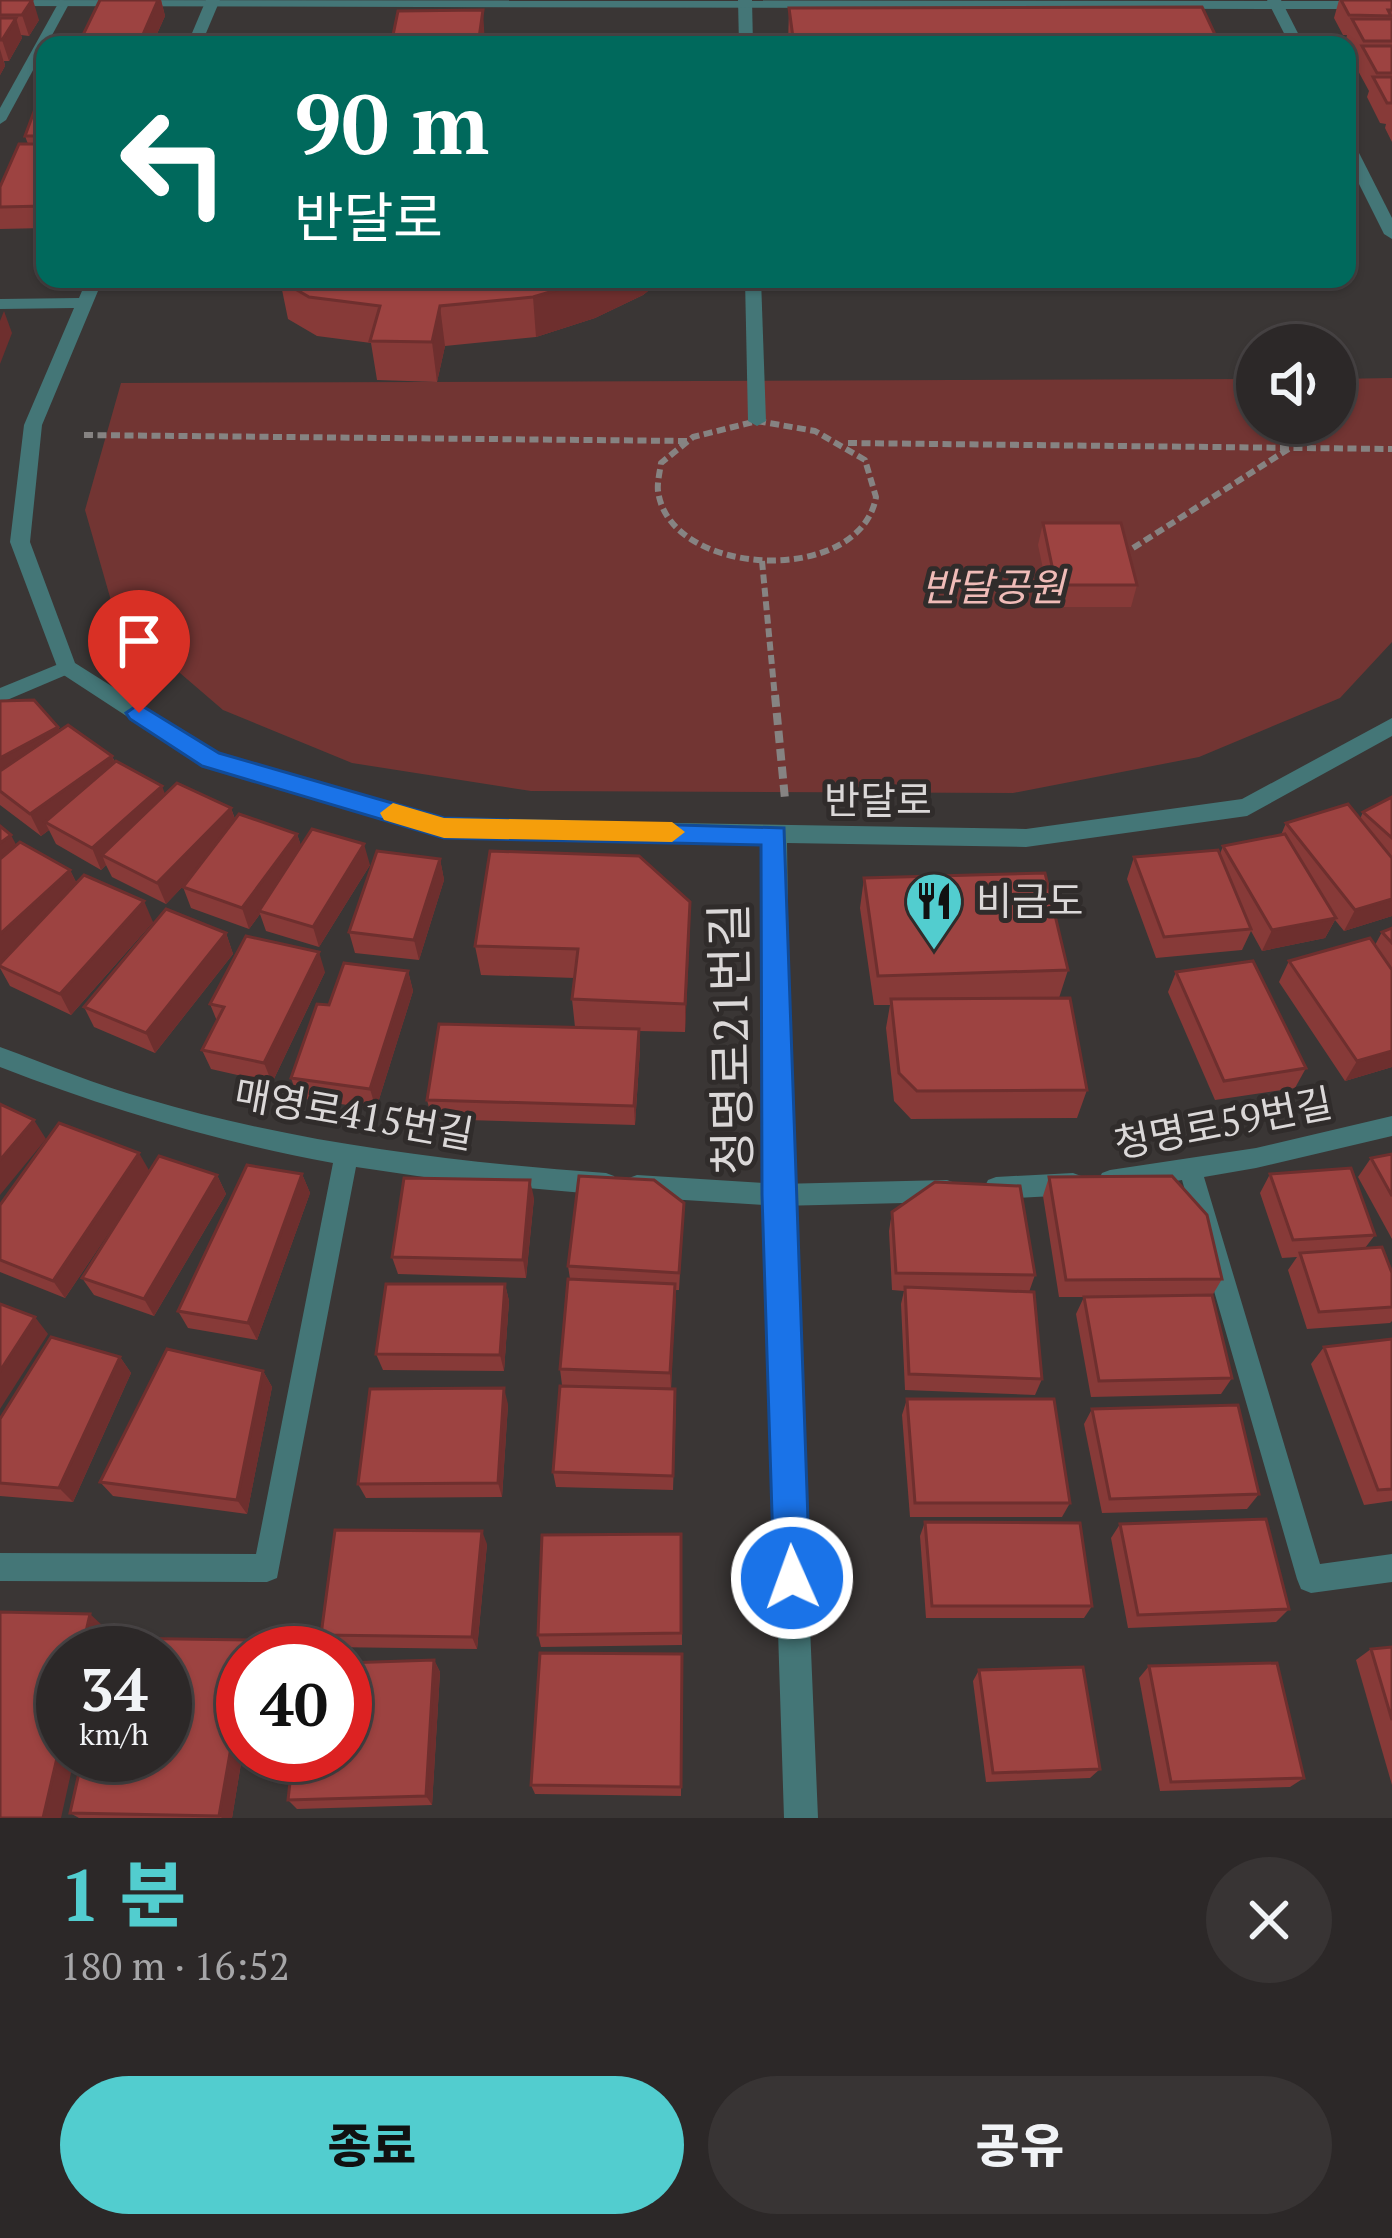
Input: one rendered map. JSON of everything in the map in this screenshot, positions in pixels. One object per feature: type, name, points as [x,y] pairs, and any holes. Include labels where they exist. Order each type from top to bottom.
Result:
[{"type":"street","points":[[198,36],[212,1]]},
{"type":"street","points":[[0,2],[1276,2],[1293,36]]},
{"type":"street","points":[[745,2],[746,36]]},
{"type":"street","points":[[1356,163],[1392,234]]},
{"type":"street","points":[[66,667],[20,542],[33,425],[91,288]]},
{"type":"street","points":[[753,288],[757,421]]},
{"type":"street","points":[[0,304],[85,303]]},
{"type":"street","name":"반달로","points":[[66,667],[211,760],[444,828],[1026,838],[1247,807],[1392,726]]},
{"type":"street","name":"청명로21번길","points":[[775,836],[778,1195],[801,1818]]},
{"type":"lane","points":[[46,36],[64,2]]},
{"type":"lane","points":[[1276,2],[1392,5]]},
{"type":"lane","points":[[0,120],[36,54]]},
{"type":"lane","points":[[0,696],[66,667]]},
{"type":"lane","name":"매영로415번길","points":[[0,1057],[53,1079],[227,1131],[390,1166],[778,1195]]},
{"type":"lane","name":"청명로59번길","points":[[778,1195],[1093,1183],[1392,1126]]},
{"type":"lane","points":[[0,1567],[268,1568],[346,1156]]},
{"type":"lane","points":[[1190,1168],[1311,1579],[1392,1568]]},
{"type":"path","points":[[84,435],[687,441],[728,424],[757,421],[813,428],[844,443],[862,457],[876,480],[876,504],[866,524],[838,546],[801,558],[762,561],[709,550],[684,537],[663,516],[655,493],[658,472],[687,441]]},
{"type":"path","points":[[844,443],[1392,449]]},
{"type":"path","points":[[1133,548],[1291,448]]},
{"type":"path","points":[[762,561],[784,799]]},
{"type":"green space","name":"반달공원","points":[[1392,378],[1392,642],[1340,698],[1199,757],[1013,793],[531,791],[352,763],[223,710],[116,618],[85,510],[121,383],[1236,379],[1236,444],[1356,444],[1356,379]]},
{"type":"building","points":[[0,0],[32,0],[22,15],[0,15]]},
{"type":"building","points":[[100,0],[158,0],[142,36],[82,36]]},
{"type":"building","points":[[1341,0],[1392,0],[1391,16],[1349,15]]},
{"type":"building","points":[[1202,7],[1216,36],[793,36],[789,8]]},
{"type":"building","points":[[483,10],[479,36],[393,36],[398,11]]},
{"type":"building","points":[[0,18],[16,18],[2,40],[0,40]]},
{"type":"building","points":[[1352,19],[1392,19],[1392,41],[1364,41]]},
{"type":"building","points":[[1362,46],[1392,46],[1392,73],[1377,73]]},
{"type":"building","points":[[1373,77],[1392,77],[1392,103],[1387,103]]},
{"type":"building","points":[[36,106],[36,136],[25,136]]},
{"type":"building","points":[[19,144],[36,144],[36,206],[0,207],[0,187]]},
{"type":"building","points":[[294,288],[564,288],[533,297],[440,306],[432,342],[370,341],[380,306],[309,297]]},
{"type":"building","points":[[1043,523],[1121,523],[1137,585],[1056,585]]},
{"type":"building","points":[[34,700],[58,727],[0,758],[0,701]]},
{"type":"building","points":[[68,725],[112,756],[30,814],[0,791],[0,771]]},
{"type":"building","points":[[116,761],[162,786],[92,848],[45,822]]},
{"type":"building","points":[[177,783],[231,808],[157,883],[102,855]]},
{"type":"building","points":[[1392,797],[1392,838],[1363,812]]},
{"type":"building","points":[[1348,804],[1392,858],[1392,899],[1355,910],[1286,823]]},
{"type":"building","points":[[239,814],[297,834],[242,908],[183,887]]},
{"type":"building","points":[[0,826],[11,835],[0,843]]},
{"type":"building","points":[[312,829],[364,844],[313,927],[259,911]]},
{"type":"building","points":[[1285,834],[1336,918],[1272,930],[1223,846]]},
{"type":"building","points":[[20,842],[70,870],[0,934],[0,859]]},
{"type":"building","points":[[1218,850],[1251,929],[1164,937],[1134,857]]},
{"type":"building","points":[[377,851],[440,859],[414,940],[349,932]]},
{"type":"building","points":[[490,851],[639,856],[690,902],[685,1004],[572,999],[578,949],[475,946]]},
{"type":"building","points":[[1045,873],[1068,970],[878,976],[864,878]]},
{"type":"building","points":[[84,875],[144,901],[60,994],[0,966],[0,964]]},
{"type":"building","points":[[166,909],[226,933],[146,1033],[84,1007]]},
{"type":"building","points":[[246,936],[319,952],[264,1063],[202,1050],[224,1007],[210,1004]]},
{"type":"building","points":[[1370,938],[1392,970],[1392,1051],[1357,1061],[1289,961]]},
{"type":"building","points":[[1253,961],[1306,1068],[1224,1081],[1176,972]]},
{"type":"building","points":[[344,963],[408,971],[370,1089],[291,1078],[317,1004],[329,1005]]},
{"type":"building","points":[[1070,998],[1087,1090],[917,1091],[899,1073],[891,999]]},
{"type":"building","points":[[439,1024],[639,1029],[634,1106],[427,1100]]},
{"type":"building","points":[[0,1104],[34,1120],[0,1160]]},
{"type":"building","points":[[59,1123],[139,1153],[53,1281],[0,1260],[0,1205]]},
{"type":"building","points":[[1392,1154],[1392,1196],[1371,1158]]},
{"type":"building","points":[[159,1156],[217,1175],[144,1299],[82,1278]]},
{"type":"building","points":[[247,1165],[302,1174],[248,1323],[178,1311]]},
{"type":"building","points":[[1351,1168],[1375,1235],[1293,1240],[1270,1174]]},
{"type":"building","points":[[579,1176],[654,1180],[684,1203],[679,1273],[568,1266]]},
{"type":"building","points":[[1172,1176],[1207,1215],[1222,1279],[1066,1280],[1049,1177]]},
{"type":"building","points":[[404,1178],[530,1180],[523,1260],[392,1257]]},
{"type":"building","points":[[935,1182],[1020,1186],[1035,1275],[896,1273],[892,1212]]},
{"type":"building","points":[[1382,1247],[1392,1273],[1392,1307],[1319,1312],[1300,1253]]},
{"type":"building","points":[[568,1279],[675,1284],[670,1373],[560,1369]]},
{"type":"building","points":[[386,1284],[505,1284],[500,1355],[376,1354]]},
{"type":"building","points":[[905,1287],[1034,1292],[1042,1379],[909,1374]]},
{"type":"building","points":[[1212,1295],[1232,1378],[1099,1381],[1084,1297]]},
{"type":"building","points":[[0,1304],[35,1317],[0,1371]]},
{"type":"building","points":[[51,1337],[120,1357],[59,1488],[0,1483],[0,1419]]},
{"type":"building","points":[[1392,1339],[1392,1489],[1378,1490],[1324,1347]]},
{"type":"building","points":[[167,1349],[263,1371],[237,1500],[100,1482]]},
{"type":"building","points":[[560,1386],[675,1389],[673,1476],[553,1472]]},
{"type":"building","points":[[504,1388],[498,1483],[358,1484],[370,1389]]},
{"type":"building","points":[[907,1399],[1054,1399],[1070,1503],[915,1503]]},
{"type":"building","points":[[1238,1405],[1259,1494],[1110,1499],[1092,1409]]},
{"type":"building","points":[[1266,1519],[1289,1609],[1138,1615],[1120,1524]]},
{"type":"building","points":[[925,1522],[1080,1523],[1092,1606],[932,1606]]},
{"type":"building","points":[[335,1530],[482,1531],[472,1637],[372,1636],[372,1626],[322,1626]]},
{"type":"building","points":[[681,1534],[681,1633],[538,1635],[542,1535]]},
{"type":"building","points":[[0,1612],[90,1614],[87,1626],[36,1626],[36,1782],[51,1782],[43,1818],[0,1818]]},
{"type":"building","points":[[192,1639],[216,1640],[216,1782],[225,1782],[219,1816],[70,1813],[77,1782],[192,1782]]},
{"type":"building","points":[[1392,1647],[1392,1720],[1371,1649]]},
{"type":"building","points":[[540,1653],[682,1654],[681,1787],[531,1785]]},
{"type":"building","points":[[434,1660],[426,1796],[288,1800],[290,1782],[372,1782],[372,1662]]},
{"type":"building","points":[[1277,1663],[1304,1778],[1171,1782],[1149,1666]]},
{"type":"building","points":[[1083,1667],[1100,1769],[993,1773],[979,1670]]},
{"type":"slow traffic","points":[[393,813],[444,828],[672,832]]},
{"type":"place","name":"비금도","points":[[934,952]]},
{"type":"route","points":[[139,713],[211,760],[444,828],[775,836],[778,1195],[792,1578]]}]
